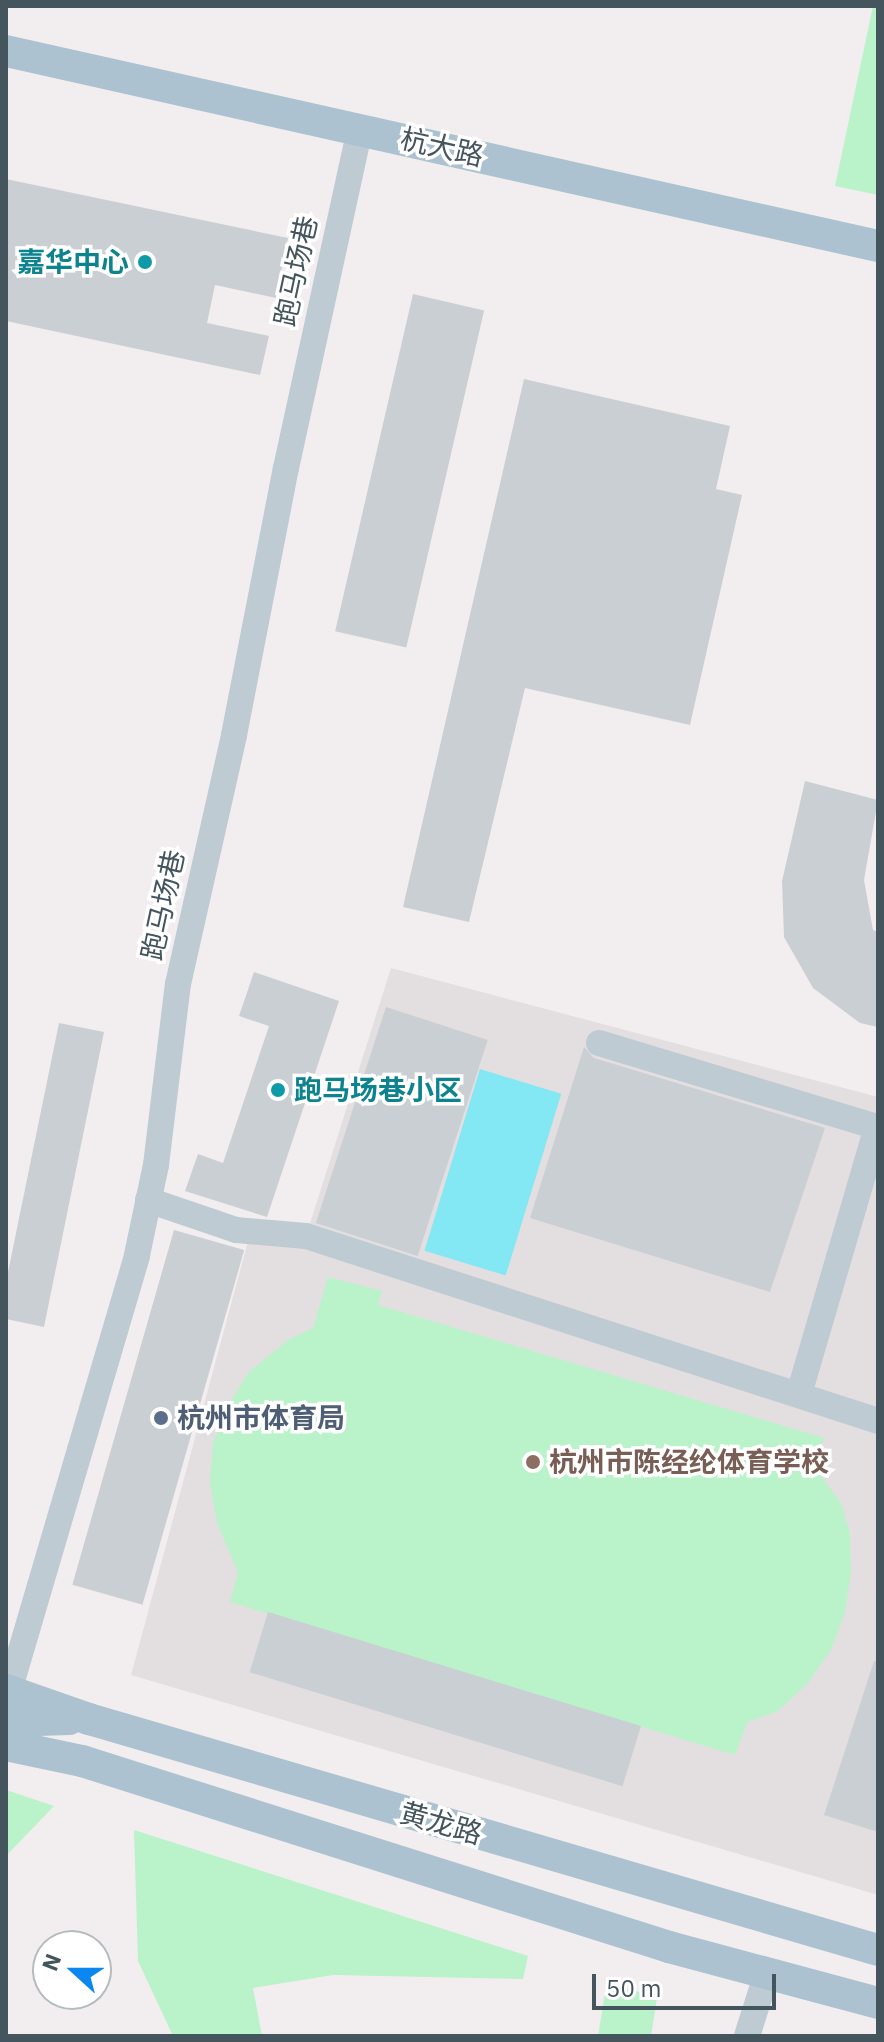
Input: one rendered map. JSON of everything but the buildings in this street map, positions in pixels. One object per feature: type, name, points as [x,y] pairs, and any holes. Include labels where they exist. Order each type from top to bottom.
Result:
[{"type":"main road","name":"杭大路","points":[[6,51],[878,246]]},
{"type":"main road","name":"黄龙路","points":[[7,1700],[89,1719],[878,1950]]},
{"type":"main road","name":"黄龙路","points":[[6,1745],[82,1761],[637,1936],[878,2003]]},
{"type":"main road","points":[[637,1936],[658,1930],[668,1917],[665,1900],[650,1884]]},
{"type":"street","name":"跑马场巷","points":[[7,1700],[137,1255],[156,1165],[178,984],[234,735],[286,468],[360,128]]},
{"type":"street","points":[[599,1043],[878,1127],[799,1394]]},
{"type":"street","points":[[148,1200],[236,1230],[306,1236],[878,1421]]},
{"type":"street","points":[[747,2036],[767,1973]]},
{"type":"shaded area","name":"杭州市陈经纶体育学校","points":[[391,968],[878,1097],[878,1895],[131,1675],[250,1234],[306,1236]]},
{"type":"green space","points":[[873,6],[878,6],[878,195],[835,186]]},
{"type":"green space","points":[[328,1277],[382,1291],[378,1305],[824,1438],[815,1468],[841,1503],[850,1534],[851,1572],[845,1612],[832,1648],[808,1683],[778,1711],[747,1722],[735,1755],[230,1602],[238,1572],[217,1523],[210,1483],[213,1443],[229,1404],[249,1372],[288,1340],[313,1328]]},
{"type":"green space","points":[[6,1790],[54,1806],[6,1856]]},
{"type":"green space","points":[[134,1830],[528,1956],[523,1979],[333,1975],[253,1988],[262,2036],[173,2036],[138,1961]]},
{"type":"green space","points":[[607,1981],[657,1998],[651,2036],[598,2036]]},
{"type":"water","points":[[480,1069],[561,1094],[506,1276],[424,1251]]},
{"type":"place","name":"嘉华中心","points":[[145,262]]},
{"type":"place","name":"跑马场巷小区","points":[[278,1090]]},
{"type":"place","name":"杭州市体育局","points":[[161,1418]]},
{"type":"place","name":"杭州市陈经纶体育学校","points":[[533,1462]]}]
